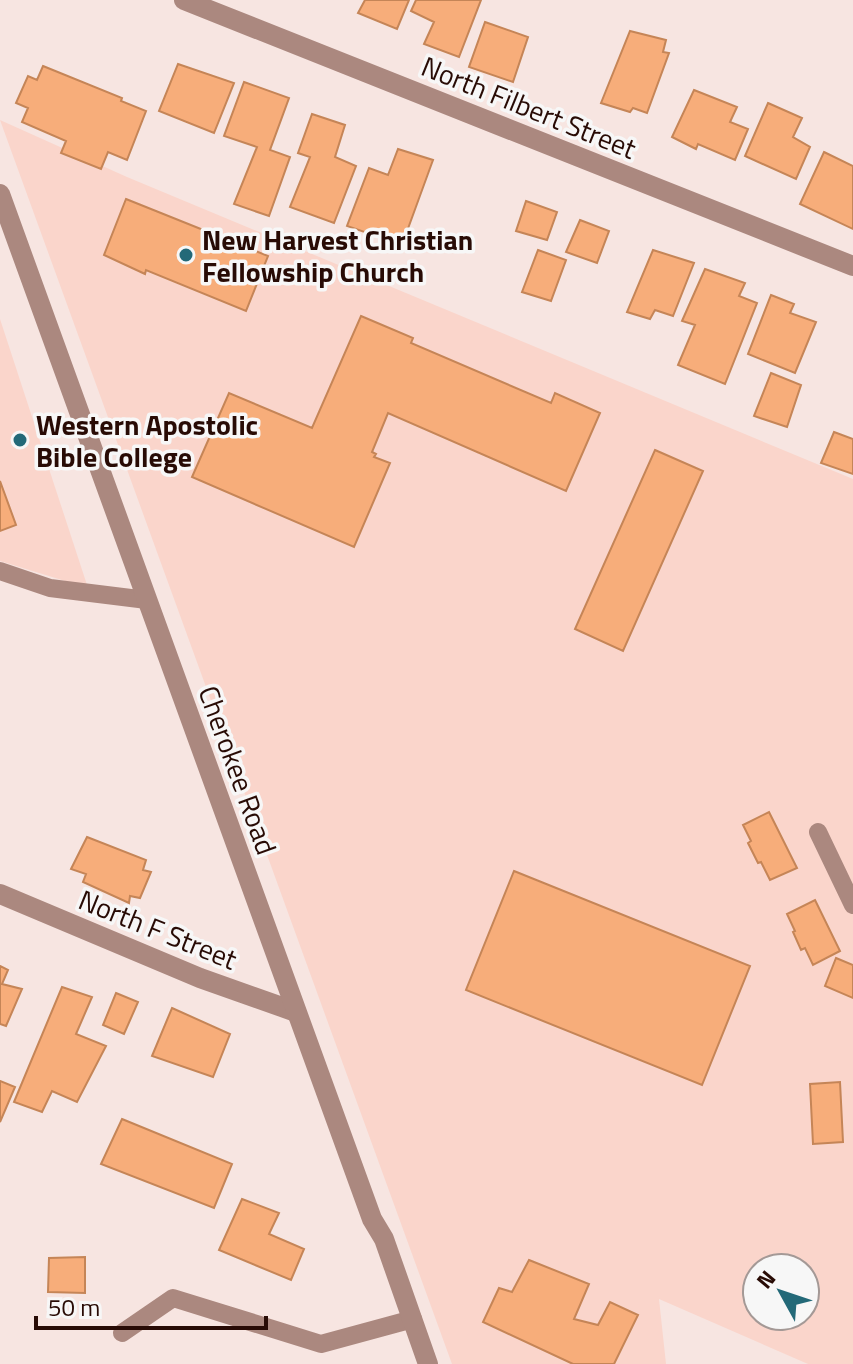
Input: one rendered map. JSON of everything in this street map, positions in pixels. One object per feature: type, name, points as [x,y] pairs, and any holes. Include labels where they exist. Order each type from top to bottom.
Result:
[{"type":"street","name":"North Filbert Street","points":[[184,0],[853,266]]},
{"type":"street","name":"Cherokee Road","points":[[0,194],[296,1012],[372,1219],[384,1239],[428,1364]]},
{"type":"street","name":"North F Street","points":[[0,894],[200,978],[296,1012]]},
{"type":"lane","points":[[0,571],[50,588],[147,600]]},
{"type":"lane","points":[[818,832],[853,905]]},
{"type":"lane","points":[[122,1333],[173,1298],[321,1344],[413,1319]]},
{"type":"shaded area","points":[[0,120],[127,177],[853,479],[853,1364],[808,1364],[659,1299],[666,1364],[452,1364]]},
{"type":"shaded area","name":"Western Apostolic Bible College","points":[[0,319],[88,588],[0,561]]},
{"type":"building","points":[[365,0],[409,0],[397,29],[358,13]]},
{"type":"building","points":[[416,0],[481,0],[459,57],[424,44],[434,22],[411,11]]},
{"type":"building","points":[[485,22],[528,37],[513,82],[469,67]]},
{"type":"building","points":[[630,31],[666,40],[663,52],[669,53],[647,113],[633,108],[630,112],[601,103]]},
{"type":"building","points":[[178,64],[234,83],[214,133],[159,111]]},
{"type":"building","points":[[43,66],[146,111],[127,160],[108,152],[101,169],[61,153],[66,141],[22,122],[28,108],[16,103],[28,76],[37,80]]},
{"type":"building","points":[[244,82],[289,98],[270,150],[290,157],[269,216],[234,204],[257,147],[224,136]]},
{"type":"building","points":[[694,90],[737,107],[730,122],[748,129],[735,160],[698,144],[696,149],[672,137]]},
{"type":"building","points":[[768,103],[802,118],[793,137],[810,147],[796,179],[745,156]]},
{"type":"building","points":[[312,114],[345,125],[335,157],[356,166],[334,223],[290,207],[310,157],[298,153]]},
{"type":"building","points":[[398,149],[433,160],[402,245],[347,226],[369,168],[388,175]]},
{"type":"building","points":[[824,152],[853,166],[853,229],[800,204]]},
{"type":"building","name":"New Harvest Christian Fellowship Church","points":[[126,199],[268,256],[246,311],[146,270],[145,274],[104,255]]},
{"type":"building","points":[[526,201],[557,212],[547,240],[516,231]]},
{"type":"building","points":[[580,220],[609,231],[597,263],[566,252]]},
{"type":"building","points":[[538,250],[566,260],[551,301],[522,292]]},
{"type":"building","points":[[653,250],[694,263],[673,316],[655,310],[650,319],[627,312]]},
{"type":"building","points":[[705,269],[745,283],[739,296],[757,303],[725,384],[678,365],[695,325],[682,321]]},
{"type":"building","points":[[771,295],[794,304],[790,313],[816,322],[795,373],[748,354]]},
{"type":"building","points":[[361,316],[413,338],[411,343],[551,403],[555,393],[600,413],[566,491],[388,413],[372,452],[376,454],[374,457],[390,463],[354,547],[192,477],[229,393],[312,428]]},
{"type":"building","points":[[771,373],[801,385],[787,427],[754,416]]},
{"type":"building","points":[[834,432],[853,439],[853,474],[821,463]]},
{"type":"building","points":[[655,450],[703,471],[623,651],[575,629]]},
{"type":"building","points":[[0,481],[16,525],[0,531]]},
{"type":"building","points":[[769,812],[797,868],[770,880],[748,843],[751,841],[743,825]]},
{"type":"building","points":[[87,837],[146,860],[143,870],[151,872],[140,898],[130,896],[129,903],[83,882],[86,874],[71,869]]},
{"type":"building","points":[[514,871],[750,966],[702,1085],[466,990]]},
{"type":"building","points":[[815,900],[840,951],[813,965],[805,948],[801,950],[787,914]]},
{"type":"building","points":[[836,958],[853,965],[853,998],[825,986]]},
{"type":"building","points":[[0,966],[8,970],[2,984],[22,989],[6,1026],[0,1024]]},
{"type":"building","points":[[62,987],[92,997],[76,1034],[106,1046],[77,1102],[52,1091],[42,1112],[14,1102]]},
{"type":"building","points":[[116,993],[138,1002],[124,1034],[103,1025]]},
{"type":"building","points":[[172,1008],[230,1034],[213,1077],[152,1056]]},
{"type":"building","points":[[0,1081],[15,1087],[0,1122]]},
{"type":"building","points":[[840,1082],[843,1142],[813,1144],[810,1084]]},
{"type":"building","points":[[122,1119],[232,1164],[214,1208],[101,1164]]},
{"type":"building","points":[[242,1199],[279,1213],[269,1234],[304,1249],[291,1280],[219,1250]]},
{"type":"building","points":[[85,1257],[85,1293],[48,1292],[49,1258]]},
{"type":"building","points":[[529,1260],[589,1284],[574,1319],[598,1325],[610,1302],[638,1315],[614,1364],[573,1364],[483,1322],[499,1288],[512,1292]]},
{"type":"place","name":"New Harvest Christian Fellowship Church","points":[[186,255]]},
{"type":"place","name":"Western Apostolic Bible College","points":[[20,440]]}]
